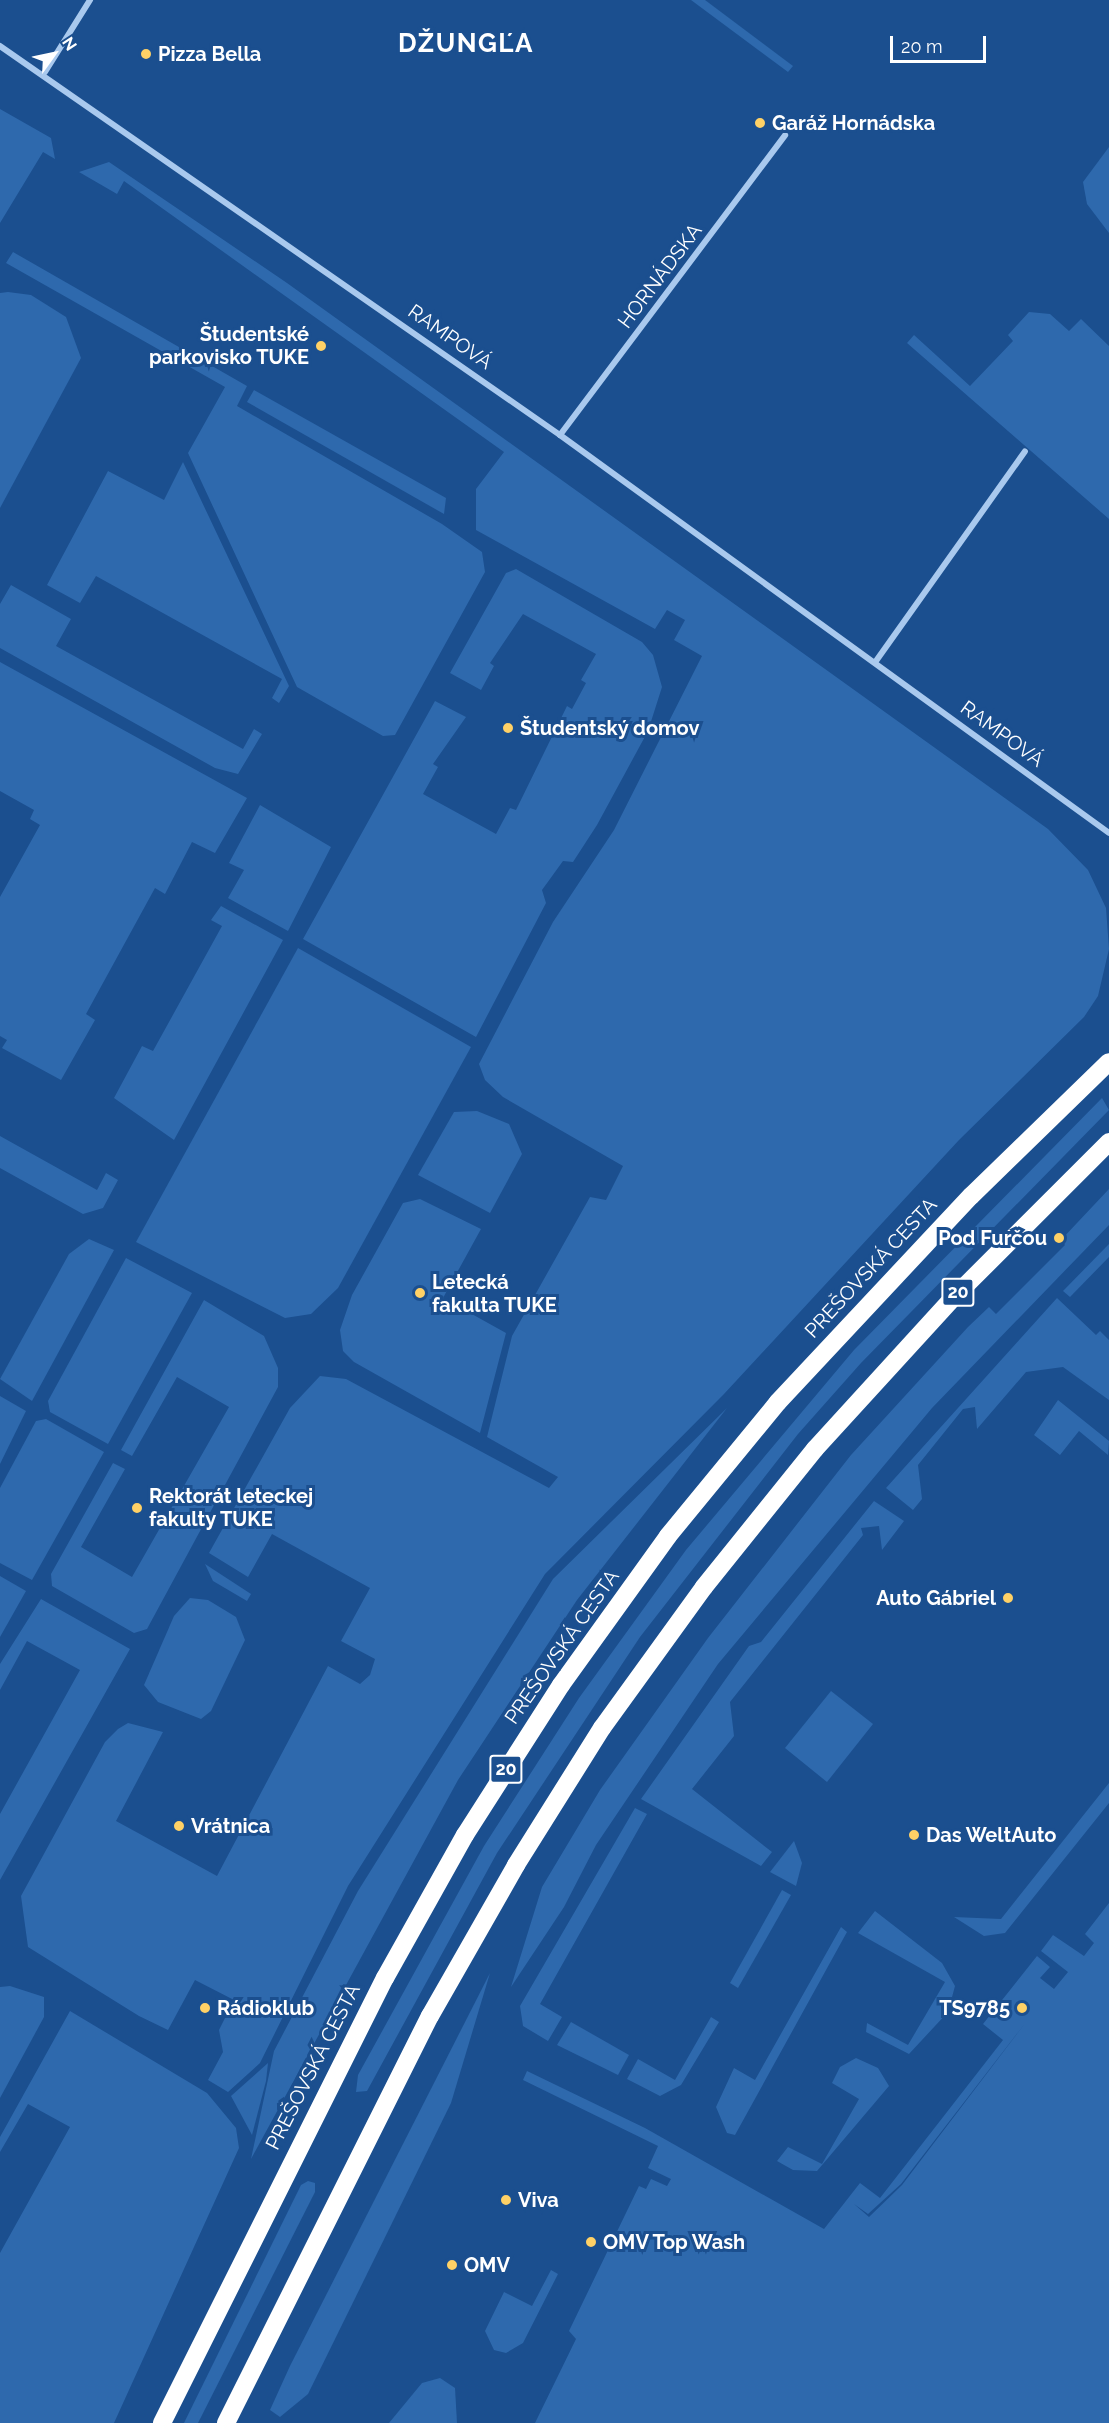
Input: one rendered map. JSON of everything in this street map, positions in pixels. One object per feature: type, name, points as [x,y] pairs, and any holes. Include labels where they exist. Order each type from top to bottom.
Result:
[{"type":"highway","name":"PREŠOVSKÁ CESTA","points":[[162,2423],[385,1978],[465,1835],[561,1685],[668,1536],[778,1402],[930,1238],[1109,1062]]},
{"type":"highway","name":"20","points":[[226,2423],[430,2016],[516,1864],[609,1718],[815,1449],[952,1299],[1109,1142]]},
{"type":"street","points":[[45,72],[90,0]]},
{"type":"street","name":"RAMPOVÁ","points":[[0,46],[45,72],[560,435],[876,661],[1109,833]]},
{"type":"street","name":"HORNÁDSKA","points":[[560,435],[785,135]]},
{"type":"street","points":[[876,661],[1024,451]]},
{"type":"shaded area","points":[[691,0],[705,0],[793,66],[788,72]]},
{"type":"shaded area","points":[[0,109],[51,138],[55,159],[43,152],[0,223]]},
{"type":"shaded area","points":[[1109,147],[1109,233],[1087,204],[1083,182]]},
{"type":"shaded area","points":[[109,162],[287,283],[1048,829],[1088,870],[1106,908],[1109,949],[1098,996],[1084,1017],[959,1140],[724,1394],[545,1574],[348,1886],[260,2063],[228,2092],[208,2080],[223,2052],[219,2030],[234,2000],[195,1980],[168,2030],[139,2016],[28,1947],[21,1896],[105,1742],[118,1729],[128,1723],[163,1732],[116,1821],[217,1876],[328,1666],[360,1684],[370,1675],[375,1659],[341,1641],[370,1588],[272,1534],[248,1577],[209,1553],[290,1408],[320,1376],[346,1379],[549,1488],[558,1477],[487,1437],[512,1336],[590,1197],[606,1200],[623,1166],[503,1097],[485,1080],[479,1064],[553,922],[614,830],[702,656],[674,640],[685,620],[667,610],[655,629],[476,530],[476,489],[504,452],[124,181],[117,194],[79,172]]},
{"type":"shaded area","points":[[13,252],[247,386],[237,406],[442,524],[482,552],[485,572],[395,735],[383,736],[297,687],[188,453],[225,387],[6,263]]},
{"type":"shaded area","points":[[0,293],[31,295],[66,317],[81,358],[0,508]]},
{"type":"shaded area","points":[[1029,312],[1050,314],[1069,331],[1081,319],[1109,346],[1109,519],[907,343],[914,335],[970,386],[1013,341],[1008,335]]},
{"type":"shaded area","points":[[254,390],[446,498],[444,514],[247,402]]},
{"type":"shaded area","points":[[183,462],[289,686],[279,703],[272,698],[282,679],[96,576],[80,603],[47,585],[108,471],[164,500]]},
{"type":"shaded area","points":[[516,569],[642,642],[653,655],[662,687],[648,731],[597,825],[573,862],[563,861],[542,890],[546,903],[476,1037],[303,939],[435,701],[466,717],[433,764],[438,767],[423,794],[496,834],[510,808],[516,810],[567,706],[572,709],[586,683],[581,680],[596,654],[523,614],[490,663],[494,666],[481,690],[450,673],[506,573]]},
{"type":"shaded area","points":[[11,585],[71,619],[56,646],[243,749],[254,729],[262,734],[238,774],[215,768],[0,648],[0,604]]},
{"type":"shaded area","points":[[0,662],[247,798],[215,853],[192,842],[165,894],[155,888],[86,1014],[95,1020],[61,1080],[2,1048],[7,1040],[0,1036],[0,897],[40,825],[30,819],[34,810],[0,791]]},
{"type":"shaded area","points":[[260,805],[331,847],[288,931],[228,898],[244,870],[229,863]]},
{"type":"shaded area","points":[[221,906],[283,940],[174,1140],[114,1098],[142,1046],[153,1051],[222,926],[211,920]]},
{"type":"shaded area","points":[[298,948],[471,1047],[338,1288],[311,1314],[285,1318],[136,1242]]},
{"type":"shaded area","points":[[1102,1098],[1109,1110],[861,1363],[798,1434],[640,1637],[497,1853],[367,2091],[356,2092],[358,2075],[484,1846],[579,1698],[686,1550],[854,1350]]},
{"type":"shaded area","points":[[477,1111],[509,1124],[522,1154],[490,1213],[418,1175],[454,1112]]},
{"type":"shaded area","points":[[0,1136],[97,1190],[106,1173],[118,1180],[103,1208],[83,1214],[0,1168]]},
{"type":"shaded area","points":[[1109,1189],[1109,1225],[932,1408],[718,1664],[596,1845],[564,1907],[511,1987],[542,1887],[600,1790],[708,1638],[851,1455],[968,1327],[989,1307],[996,1314],[1065,1245],[1061,1240]]},
{"type":"shaded area","points":[[420,1199],[481,1229],[443,1298],[506,1333],[480,1433],[354,1362],[343,1351],[340,1330],[352,1295],[403,1203]]},
{"type":"shaded area","points":[[89,1239],[114,1250],[32,1401],[0,1379],[69,1254]]},
{"type":"shaded area","points":[[1109,1244],[1109,1257],[1070,1297],[1063,1291]]},
{"type":"shaded area","points":[[126,1258],[192,1293],[108,1444],[50,1412],[48,1401]]},
{"type":"shaded area","points":[[1057,1298],[1096,1335],[1100,1331],[1109,1340],[1109,1400],[1063,1367],[1026,1372],[977,1429],[975,1407],[963,1409],[918,1465],[922,1499],[913,1510],[886,1488]]},
{"type":"shaded area","points":[[204,1300],[264,1336],[278,1368],[278,1387],[147,1629],[134,1633],[52,1586],[51,1574],[113,1463],[125,1469],[81,1547],[132,1577],[229,1407],[177,1377],[132,1456],[121,1450]]},
{"type":"shaded area","points":[[0,1396],[26,1411],[0,1464]]},
{"type":"shaded area","points":[[1058,1400],[1109,1441],[1108,1455],[1079,1431],[1060,1455],[1034,1435]]},
{"type":"shaded area","points":[[727,1408],[577,1600],[458,1780],[251,2159],[274,2051],[358,1891],[553,1579]]},
{"type":"shaded area","points":[[46,1419],[104,1452],[32,1580],[0,1563],[0,1488],[36,1421]]},
{"type":"shaded area","points":[[874,1501],[904,1521],[882,1550],[879,1526],[861,1528],[863,1535],[730,1702],[734,1736],[692,1789],[772,1852],[761,1866],[641,1799],[749,1646],[761,1642]]},
{"type":"shaded area","points":[[205,1564],[251,1594],[247,1601],[213,1581]]},
{"type":"shaded area","points":[[0,1576],[26,1591],[0,1637]]},
{"type":"shaded area","points":[[190,1598],[208,1600],[236,1617],[245,1640],[211,1711],[201,1719],[158,1702],[144,1685],[174,1616]]},
{"type":"shaded area","points":[[41,1599],[130,1649],[0,1880],[0,1814],[80,1670],[27,1641],[0,1690],[0,1664]]},
{"type":"shaded area","points":[[831,1691],[873,1724],[827,1782],[785,1748]]},
{"type":"shaded area","points":[[1109,1783],[1109,1803],[1005,1933],[984,1936],[954,1917],[1001,1919]]},
{"type":"shaded area","points":[[635,1808],[647,1814],[540,2004],[562,2017],[548,2041],[523,2026],[520,2006]]},
{"type":"shaded area","points":[[794,1841],[802,1863],[796,1886],[770,1872]]},
{"type":"shaded area","points":[[782,1890],[791,1895],[738,1988],[730,1983]]},
{"type":"shaded area","points":[[1109,1903],[1109,2423],[535,2423],[576,2339],[569,2331],[639,2186],[646,2189],[651,2179],[667,2186],[671,2179],[648,2168],[658,2146],[523,2080],[527,2071],[645,2128],[824,2229],[860,2183],[880,2198],[1003,2040],[983,2024],[1037,1956],[1050,1967],[1040,1978],[1054,1989],[1068,1972],[1041,1951],[1053,1935],[1084,1956],[1094,1943],[1085,1934]],"holes":[[[1026,2022],[902,2185],[869,2217],[854,2204],[868,2214],[901,2184]]]},
{"type":"shaded area","points":[[875,1911],[942,1963],[955,1986],[948,2012],[909,2054],[866,2032],[867,2023],[908,2045],[945,1982],[858,1933]]},
{"type":"shaded area","points":[[841,1927],[847,1932],[735,2135],[727,2133],[716,2107],[734,2068],[755,2080]]},
{"type":"shaded area","points":[[490,1973],[451,2103],[308,2394],[280,2417],[270,2410],[290,2366]]},
{"type":"shaded area","points":[[10,1986],[44,1997],[44,2017],[0,2098],[0,1987]]},
{"type":"shaded area","points":[[70,2011],[207,2093],[236,2128],[239,2148],[114,2423],[0,2423],[0,2253],[70,2127],[28,2104],[0,2152],[0,2137]]},
{"type":"shaded area","points":[[711,2017],[719,2022],[681,2085],[660,2096],[627,2079],[638,2059],[675,2080]]},
{"type":"shaded area","points":[[571,2022],[629,2055],[618,2075],[557,2045]]},
{"type":"shaded area","points":[[856,2058],[878,2068],[889,2086],[817,2171],[793,2170],[777,2161],[788,2147],[822,2164],[859,2099],[832,2083],[840,2067]]},
{"type":"shaded area","points":[[268,2063],[266,2081],[252,2135],[231,2096]]},
{"type":"shaded area","points":[[308,2181],[315,2183],[315,2192],[198,2423],[184,2423],[301,2185]]},
{"type":"shaded area","points":[[551,2270],[558,2274],[523,2343],[506,2353],[494,2350],[485,2331],[504,2292],[532,2306]]},
{"type":"shaded area","points":[[440,2378],[455,2388],[457,2423],[389,2423],[422,2383]]},
{"type":"place","name":"Pizza Bella","points":[[146,54]]},
{"type":"place","name":"Garáž Hornádska","points":[[760,123]]},
{"type":"place","name":"Študentské parkovisko TUKE","points":[[321,346]]},
{"type":"place","name":"Študentský domov","points":[[508,728]]},
{"type":"place","name":"Pod Furčou","points":[[1059,1238]]},
{"type":"place","name":"Letecká fakulta TUKE","points":[[420,1293]]},
{"type":"place","name":"Rektorát leteckej fakulty TUKE","points":[[137,1508]]},
{"type":"place","name":"Auto Gábriel","points":[[1008,1598]]},
{"type":"place","name":"Vrátnica","points":[[179,1826]]},
{"type":"place","name":"Das WeltAuto","points":[[914,1835]]},
{"type":"place","name":"Rádioklub","points":[[205,2008]]},
{"type":"place","name":"TS9785","points":[[1022,2008]]},
{"type":"place","name":"Viva","points":[[506,2200]]},
{"type":"place","name":"OMV Top Wash","points":[[591,2242]]},
{"type":"place","name":"OMV","points":[[452,2265]]},
{"type":"district","name":"DŽUNGĽA","points":[[466,44]]}]
